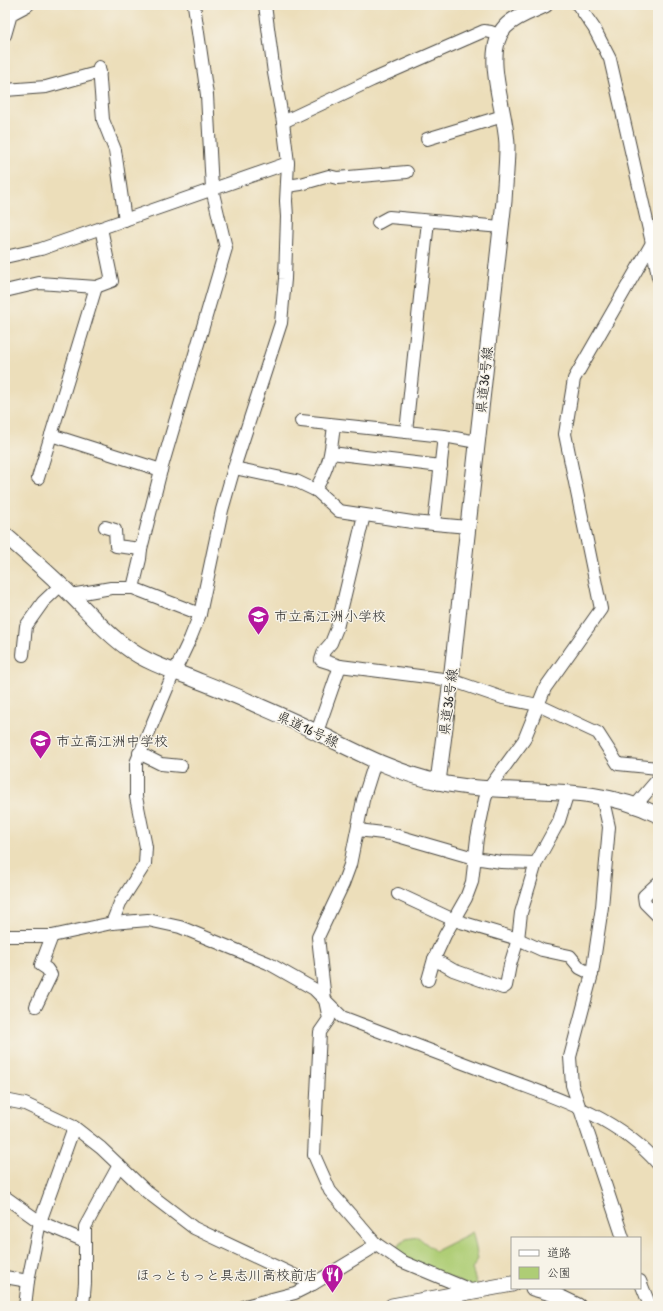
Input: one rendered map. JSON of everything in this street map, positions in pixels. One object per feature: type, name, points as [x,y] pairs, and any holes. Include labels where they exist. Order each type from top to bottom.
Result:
[{"type":"main road","name":"県道36号線","points":[[438,782],[451,680],[501,227],[507,145],[494,59],[496,42],[499,35],[511,21],[545,5]]},
{"type":"main road","name":"県道16号線","points":[[5,535],[66,590],[109,633],[126,647],[143,658],[318,732],[375,762],[410,775],[438,782],[489,788],[568,792],[602,796],[658,815]]},
{"type":"main road","points":[[392,1306],[432,1302],[473,1291],[511,1284]]},
{"type":"main road","points":[[537,1289],[551,1293],[578,1306]]},
{"type":"street","points":[[5,35],[11,14],[28,5]]},
{"type":"street","points":[[133,588],[141,549],[161,470],[226,248],[212,190],[207,95],[194,5]]},
{"type":"street","points":[[112,923],[120,903],[145,864],[146,847],[136,797],[136,763],[200,614],[222,510],[280,323],[285,279],[288,163],[265,5]]},
{"type":"street","points":[[578,5],[594,28],[610,60],[652,243],[658,277]]},
{"type":"street","points":[[283,122],[372,80],[484,31],[499,35]]},
{"type":"street","points":[[5,90],[46,87],[99,69],[103,120],[114,150],[125,220]]},
{"type":"street","points":[[427,139],[503,116]]},
{"type":"street","points":[[5,257],[41,249],[288,163]]},
{"type":"street","points":[[287,186],[301,184],[329,176],[337,178],[407,172]]},
{"type":"street","points":[[378,223],[389,217],[501,227]]},
{"type":"street","points":[[406,432],[428,220]]},
{"type":"street","points":[[5,291],[39,283],[96,287],[112,281],[101,228]]},
{"type":"street","points":[[428,980],[434,959],[472,882],[477,838],[485,799],[489,788],[524,740],[545,688],[601,609],[565,434],[574,379],[652,243]]},
{"type":"street","points":[[38,478],[96,287]]},
{"type":"street","points":[[301,421],[444,436],[477,442]]},
{"type":"street","points":[[315,490],[324,475],[331,453],[334,425]]},
{"type":"street","points":[[51,435],[161,470]]},
{"type":"street","points":[[434,524],[444,436]]},
{"type":"street","points":[[331,453],[441,466]]},
{"type":"street","points":[[234,468],[296,481],[315,490],[338,511],[412,522],[468,526]]},
{"type":"street","points":[[364,515],[337,628],[331,643],[324,651],[321,660],[340,666],[451,680],[502,698],[538,705],[598,733],[618,764],[658,768]]},
{"type":"street","points":[[105,527],[115,530],[116,546],[141,549]]},
{"type":"street","points":[[24,655],[26,626],[42,602],[66,590],[133,588],[200,614]]},
{"type":"street","points":[[318,732],[340,666]]},
{"type":"street","points":[[139,753],[161,764],[181,766]]},
{"type":"street","points":[[375,762],[364,800],[350,865],[343,884],[318,937],[325,1000],[329,1019],[320,1032],[314,1155],[330,1191],[375,1243],[401,1261],[473,1291]]},
{"type":"street","points":[[635,806],[658,779]]},
{"type":"street","points":[[434,959],[453,970],[503,988],[506,986],[510,965],[518,939],[521,913],[536,864],[559,821],[568,792]]},
{"type":"street","points":[[602,796],[609,827],[602,907],[592,974],[570,1057],[572,1085],[623,1237]]},
{"type":"street","points":[[358,830],[391,834],[474,858],[501,862],[536,864]]},
{"type":"street","points":[[658,883],[644,896],[645,903],[658,916]]},
{"type":"street","points":[[398,894],[454,920],[518,939],[542,950],[570,956],[580,968],[592,974]]},
{"type":"street","points":[[5,936],[52,936],[112,923],[148,920],[180,927],[268,963],[314,989],[342,1017],[579,1107],[623,1132],[648,1152],[658,1164]]},
{"type":"street","points":[[36,1006],[50,975],[47,969],[41,965],[52,936]]},
{"type":"street","points":[[5,1100],[25,1104],[74,1127],[120,1165],[146,1192],[194,1228],[313,1284]]},
{"type":"street","points":[[25,1306],[28,1281],[40,1222],[74,1127]]},
{"type":"street","points":[[83,1306],[85,1283],[85,1227],[120,1165]]},
{"type":"street","points":[[5,1197],[40,1222],[85,1241]]},
{"type":"street","points":[[245,1306],[295,1293],[313,1284],[369,1250],[375,1243]]},
{"type":"street","points":[[5,1277],[28,1281]]},
{"type":"street","points":[[641,1284],[650,1306]]},
{"type":"green space","points":[[473,1232],[478,1259],[472,1269],[479,1290],[390,1253],[406,1239],[418,1237],[435,1251]]},
{"type":"place","name":"市立高江洲小学校","points":[[259,636]]},
{"type":"place","name":"市立高江洲中学校","points":[[40,760]]},
{"type":"place","name":"ほっともっと具志川高校前店","points":[[333,1294]]}]
